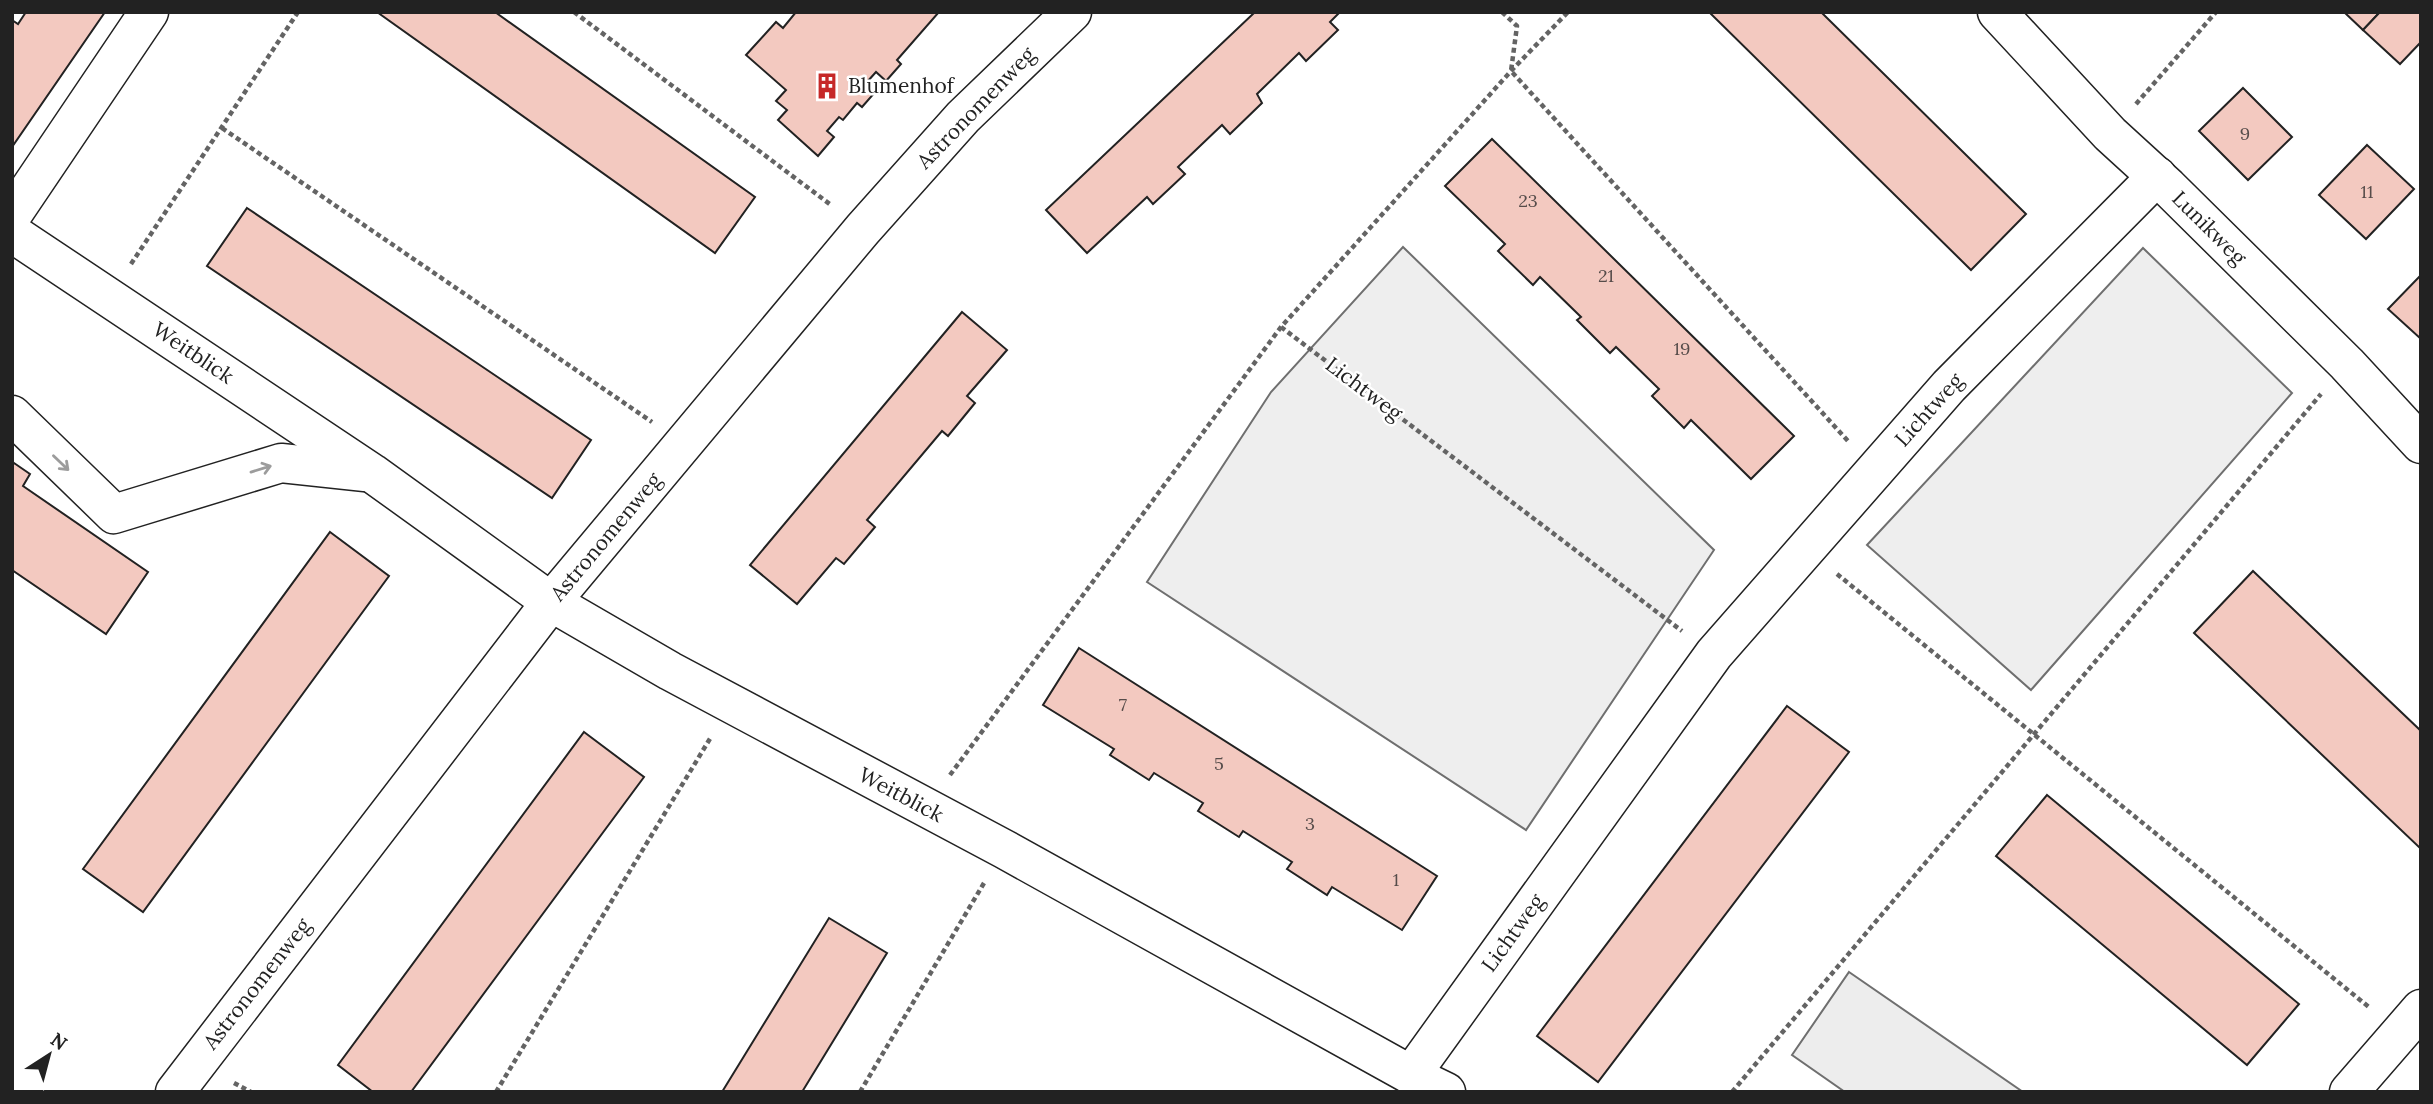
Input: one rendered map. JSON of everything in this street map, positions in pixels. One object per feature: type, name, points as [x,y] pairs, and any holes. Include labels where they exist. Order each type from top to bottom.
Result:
[{"type":"street","points":[[12,215],[149,12]]},
{"type":"street","name":"Astronomenweg","points":[[175,1092],[551,602],[863,229],[963,117],[1072,12]]},
{"type":"street","name":"Lunikweg","points":[[1997,12],[2110,134],[2157,176],[2347,364],[2421,444]]},
{"type":"street","name":"Lichtweg","points":[[1411,1075],[1714,654],[1949,386],[2157,176]]},
{"type":"street","name":"Weitblick","points":[[12,233],[372,473],[551,602],[670,671],[1004,849],[1446,1092]]},
{"type":"street","name":"Weitblick","points":[[12,415],[114,514],[281,463],[372,473]]},
{"type":"street","points":[[2349,1092],[2410,1021]]},
{"type":"path","points":[[109,297],[298,12]]},
{"type":"path","points":[[574,12],[863,229]]},
{"type":"path","points":[[1502,12],[1517,26],[1511,71],[1875,470]]},
{"type":"path","points":[[925,809],[1282,327],[1511,71],[1568,12]]},
{"type":"path","points":[[2110,134],[2216,12]]},
{"type":"path","points":[[222,128],[685,444]]},
{"type":"path","name":"Lichtweg","points":[[1282,327],[1714,654]]},
{"type":"path","points":[[1732,1092],[2347,364]]},
{"type":"path","points":[[1807,549],[2034,732],[2410,1021]]},
{"type":"path","points":[[496,1092],[732,704]]},
{"type":"path","points":[[860,1092],[1004,849]]},
{"type":"shaded area","points":[[1403,247],[1714,550],[1526,830],[1147,582],[1271,392]]},
{"type":"shaded area","points":[[2143,248],[2292,393],[2031,690],[1867,545]]},
{"type":"shaded area","points":[[1849,972],[2023,1092],[1845,1092],[1792,1055]]},
{"type":"building","points":[[26,12],[105,12],[12,147],[12,20],[18,24]]},
{"type":"building","points":[[377,12],[495,12],[755,197],[715,253]]},
{"type":"building","name":"Blumenhof","points":[[796,12],[939,12],[897,60],[901,64],[886,81],[876,72],[867,82],[877,90],[862,107],[857,103],[843,120],[839,117],[827,131],[834,137],[818,156],[778,120],[787,110],[776,101],[786,90],[746,55],[776,22],[783,28]]},
{"type":"building","points":[[1255,12],[1340,12],[1330,22],[1338,30],[1306,61],[1299,53],[1257,94],[1262,103],[1230,134],[1222,125],[1178,167],[1185,174],[1153,204],[1147,197],[1087,253],[1046,210]]},
{"type":"building","points":[[1709,12],[1821,12],[2026,214],[1971,270]]},
{"type":"building","points":[[2344,12],[2380,12],[2363,30]]},
{"type":"building","points":[[2380,12],[2421,12],[2421,42],[2400,64],[2363,30]]},
{"type":"building","points":[[2243,88],[2292,137],[2248,180],[2199,131]]},
{"type":"building","points":[[1492,139],[1794,436],[1751,479],[1691,420],[1684,428],[1652,396],[1659,389],[1616,347],[1610,353],[1577,320],[1581,317],[1540,277],[1533,285],[1498,251],[1505,244],[1445,186]]},
{"type":"building","points":[[2367,145],[2414,189],[2366,239],[2319,195]]},
{"type":"building","points":[[247,208],[591,440],[552,498],[207,266]]},
{"type":"building","points":[[2421,275],[2421,339],[2388,309]]},
{"type":"building","points":[[962,312],[1007,350],[967,396],[975,403],[948,436],[942,431],[867,520],[875,527],[844,564],[836,558],[797,604],[750,565]]},
{"type":"building","points":[[14,463],[30,474],[23,486],[148,572],[106,634],[12,570]]},
{"type":"building","points":[[330,532],[389,576],[143,912],[83,869]]},
{"type":"building","points":[[2253,571],[2421,731],[2421,849],[2194,633]]},
{"type":"building","points":[[1079,648],[1437,876],[1402,930],[1332,887],[1327,895],[1287,869],[1292,862],[1243,831],[1239,837],[1198,811],[1203,803],[1154,773],[1149,780],[1110,755],[1114,749],[1043,705]]},
{"type":"building","points":[[1787,706],[1849,752],[1598,1082],[1537,1036]]},
{"type":"building","points":[[584,732],[644,777],[411,1092],[373,1092],[338,1065]]},
{"type":"building","points":[[2047,795],[2299,1004],[2247,1065],[1996,856]]},
{"type":"building","points":[[829,918],[887,953],[802,1092],[722,1092]]},
{"type":"place","name":"Blumenhof","points":[[827,86]]}]
